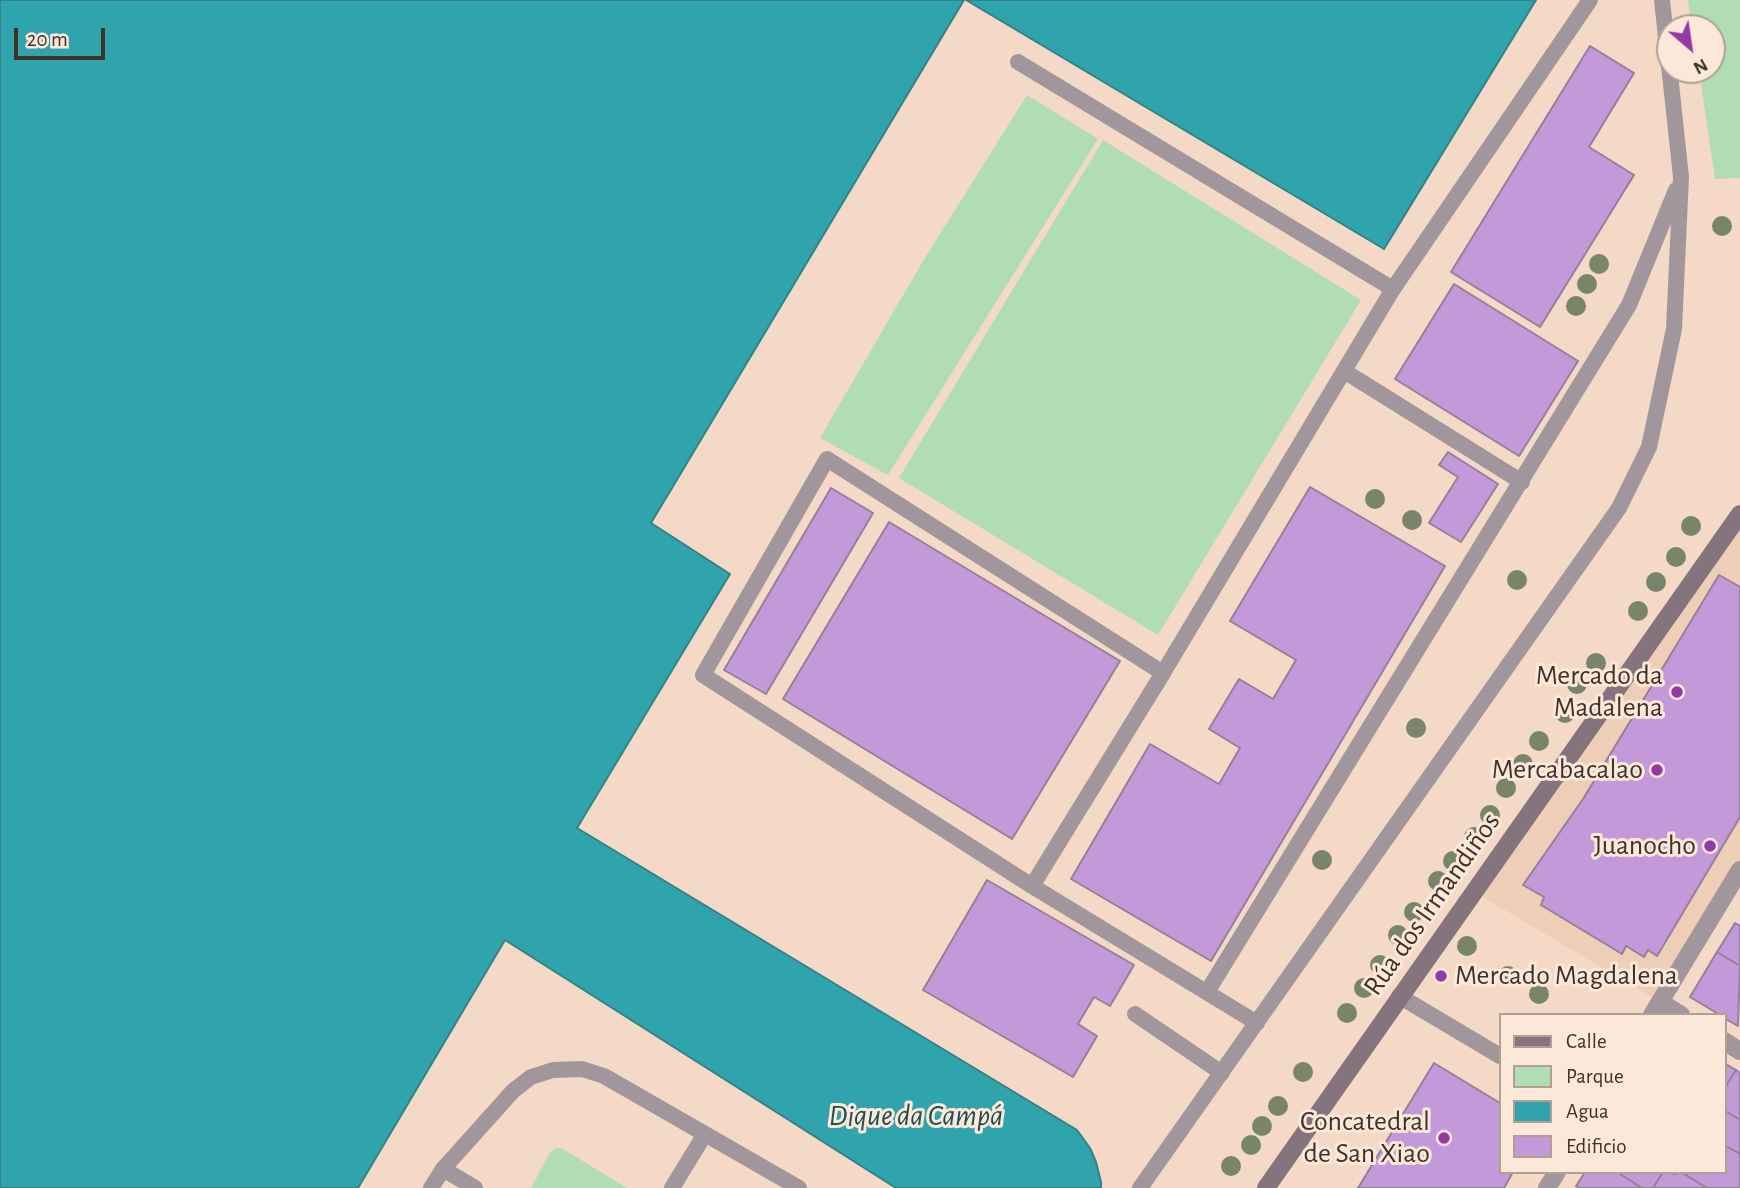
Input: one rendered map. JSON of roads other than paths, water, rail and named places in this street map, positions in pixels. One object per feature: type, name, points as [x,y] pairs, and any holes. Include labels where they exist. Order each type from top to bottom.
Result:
[{"type":"main road","name":"Rúa dos Irmandiños","points":[[1266,1188],[1740,514]]},
{"type":"street","points":[[1674,1013],[1656,1008],[1740,870]]},
{"type":"lane","points":[[1032,886],[1393,289],[1590,0]]},
{"type":"lane","points":[[1140,1188],[1619,508],[1649,447],[1674,329],[1681,177],[1662,0]]},
{"type":"lane","points":[[1017,62],[1393,289]]},
{"type":"lane","points":[[1207,992],[1629,305],[1681,177]]},
{"type":"lane","points":[[1344,371],[1522,482]]},
{"type":"lane","points":[[1163,673],[827,459],[703,675],[1032,886],[1257,1023]]},
{"type":"lane","points":[[1399,996],[1498,1055]]},
{"type":"lane","points":[[1135,1014],[1222,1073]]},
{"type":"lane","points":[[430,1188],[443,1169],[513,1091],[531,1077],[553,1070],[582,1069],[604,1076],[799,1188]]},
{"type":"lane","points":[[672,1188],[705,1134]]},
{"type":"lane","points":[[443,1169],[475,1188]]},
{"type":"water","name":"Dique da Campá","points":[[0,0],[964,0],[651,523],[730,574],[577,828],[1077,1130],[1096,1162],[1101,1188],[896,1188],[505,940],[358,1188],[0,1188]]},
{"type":"water","points":[[966,0],[1536,0],[1384,249]]},
{"type":"place","name":"Mercado da Madalena","points":[[1677,692]]},
{"type":"place","name":"Mercabacalao","points":[[1657,770]]},
{"type":"place","name":"Juanocho","points":[[1710,846]]},
{"type":"place","name":"Mercado Magdalena","points":[[1441,976]]},
{"type":"place","name":"Concatedral de San Xiao","points":[[1444,1138]]}]
